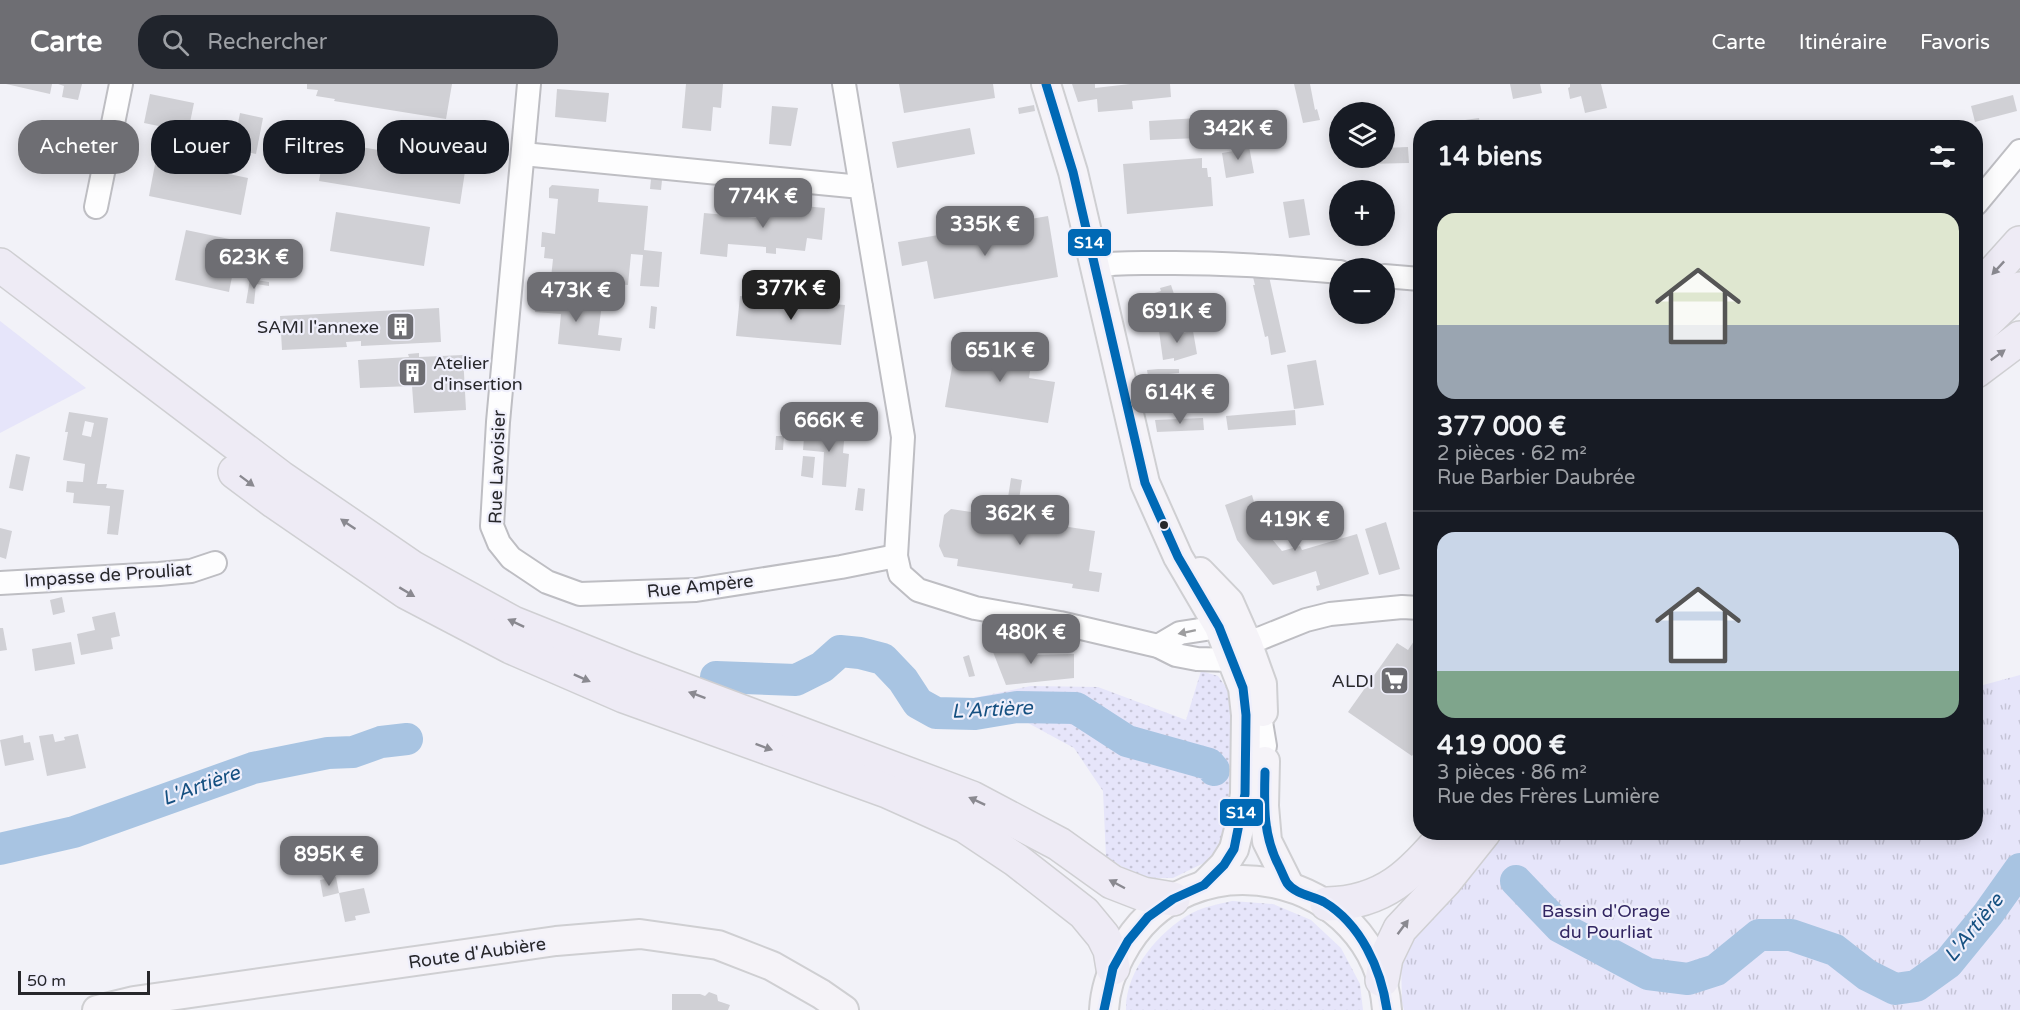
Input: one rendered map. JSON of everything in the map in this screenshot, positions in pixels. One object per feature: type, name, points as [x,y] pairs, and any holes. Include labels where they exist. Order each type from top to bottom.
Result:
[{"type":"highway","points":[[1983,284],[2020,243]]},
{"type":"highway","points":[[0,265],[280,477],[413,568],[503,617],[628,669],[972,798],[1059,844],[1112,882],[1135,892],[1173,899]]},
{"type":"highway","points":[[1983,325],[2020,289]]},
{"type":"highway","points":[[0,293],[275,502],[406,592],[511,646],[624,696],[887,791],[964,826],[1016,860],[1084,914],[1103,936],[1110,950],[1113,968]]},
{"type":"highway","points":[[1983,366],[2020,338]]},
{"type":"highway","points":[[1327,904],[1343,904],[1374,896],[1408,875],[1440,840]]},
{"type":"highway","points":[[1385,995],[1386,958],[1400,929],[1445,881],[1478,840]]},
{"type":"main road","points":[[1046,84],[1099,265],[1149,463],[1199,570],[1228,602],[1240,650],[1246,715],[1245,794],[1234,849],[1224,865],[1204,885]]},
{"type":"main road","points":[[1055,84],[1083,175],[1099,265],[1145,483],[1178,557],[1219,627],[1240,650],[1262,684],[1265,746],[1264,806],[1267,841],[1289,885]]},
{"type":"main road","points":[[1103,1009],[1113,968],[1128,941],[1148,917],[1173,899],[1204,885],[1246,879],[1289,885],[1327,904],[1351,925],[1370,951],[1385,995]]},
{"type":"main road","name":"Route d'Aubière","points":[[97,1010],[134,1001],[555,941],[640,934],[718,945],[772,966],[844,1010]]},
{"type":"street","points":[[96,207],[121,84]]},
{"type":"street","name":"Rue Lavoisier","points":[[511,558],[499,543],[492,526],[498,422],[529,84]]},
{"type":"street","points":[[844,84],[903,437],[896,556],[900,574],[918,590],[975,608],[1060,623],[1158,646],[1176,655],[1197,659],[1240,650],[1293,625],[1330,614],[1413,608]]},
{"type":"street","points":[[1983,196],[2020,151]]},
{"type":"street","points":[[523,154],[861,187]]},
{"type":"street","points":[[1099,265],[1188,262],[1329,271]]},
{"type":"street","points":[[1395,277],[1413,278]]},
{"type":"street","name":"Rue Ampère","points":[[511,558],[547,582],[580,594],[696,590],[896,556]]},
{"type":"street","name":"Impasse de Prouliat","points":[[0,583],[159,574],[191,571],[215,563]]},
{"type":"street","points":[[1158,646],[1180,633],[1219,627]]},
{"type":"green space","points":[[0,321],[86,388],[0,433]]},
{"type":"green space","points":[[1201,671],[1218,676],[1231,694],[1230,794],[1224,839],[1208,861],[1173,878],[1141,878],[1106,857],[1103,791],[1074,748],[1017,717],[973,698],[1031,686],[1098,687],[1186,720]]},
{"type":"green space","name":"Bassin d'Orage du Pourliat","points":[[2020,675],[2020,1010],[1404,1010],[1401,961],[1415,934],[1456,895],[1495,840],[1983,840],[1983,685]]},
{"type":"green space","points":[[1232,901],[1273,904],[1311,920],[1341,948],[1360,984],[1363,1010],[1126,1010],[1131,981],[1156,941],[1192,913]]},
{"type":"building","points":[[6,84],[52,84],[50,94]]},
{"type":"building","points":[[58,84],[82,84],[78,100],[62,97],[64,86]]},
{"type":"building","points":[[307,84],[452,84],[446,119],[334,101],[335,99],[316,96],[318,90],[307,89]]},
{"type":"building","points":[[686,84],[723,84],[721,108],[713,107],[711,131],[682,128]]},
{"type":"building","points":[[899,84],[993,84],[995,98],[904,113]]},
{"type":"building","points":[[1072,84],[1095,84],[1095,88],[1130,84],[1170,84],[1171,97],[1132,101],[1133,109],[1098,112],[1097,99],[1078,102]]},
{"type":"building","points":[[1294,84],[1310,84],[1315,110],[1317,109],[1320,120],[1303,123]]},
{"type":"building","points":[[1510,84],[1540,84],[1542,93],[1513,99]]},
{"type":"building","points":[[1570,84],[1601,84],[1607,108],[1585,113],[1581,96],[1570,99],[1568,88]]},
{"type":"building","points":[[557,89],[609,93],[606,122],[555,117]]},
{"type":"building","points":[[150,94],[194,103],[190,120],[151,120],[151,124],[144,123]]},
{"type":"building","points":[[2013,95],[2017,111],[1974,120],[1971,106]]},
{"type":"building","points":[[1034,105],[1035,111],[1019,114],[1018,108]]},
{"type":"building","points":[[772,106],[798,108],[791,146],[769,144]]},
{"type":"building","points":[[240,113],[263,118],[256,154],[251,153],[251,120],[239,120]]},
{"type":"building","points":[[1198,118],[1199,138],[1150,140],[1149,121]]},
{"type":"building","points":[[970,128],[975,154],[897,168],[892,142]]},
{"type":"building","points":[[1248,141],[1254,173],[1226,178],[1222,153],[1234,151],[1233,144]]},
{"type":"building","points":[[1408,147],[1409,163],[1395,163],[1395,148]]},
{"type":"building","points":[[365,148],[377,150],[377,174],[465,174],[460,204],[319,181],[320,174],[365,174]]},
{"type":"building","points":[[1202,158],[1202,168],[1207,168],[1208,177],[1211,177],[1213,206],[1127,214],[1123,164]]},
{"type":"building","points":[[153,174],[229,174],[248,178],[241,215],[149,196]]},
{"type":"building","points":[[651,179],[662,180],[661,190],[650,189]]},
{"type":"building","points":[[552,185],[599,189],[598,202],[648,206],[644,250],[662,252],[659,287],[640,286],[643,255],[631,254],[628,285],[551,278],[553,259],[544,258],[545,247],[541,247],[542,232],[555,234],[558,199],[549,198],[549,188]]},
{"type":"building","points":[[1304,199],[1310,235],[1289,238],[1283,202]]},
{"type":"building","points":[[761,202],[825,208],[822,240],[807,238],[805,251],[776,248],[776,254],[766,253],[766,247],[728,244],[727,257],[700,254],[704,213],[759,218]]},
{"type":"building","points":[[336,212],[430,227],[424,266],[330,251]]},
{"type":"building","points":[[1048,216],[1058,277],[934,299],[927,261],[902,266],[898,242]]},
{"type":"building","points":[[186,230],[239,241],[229,292],[175,280]]},
{"type":"building","points":[[1268,272],[1286,352],[1271,355],[1268,336],[1265,337],[1253,285],[1255,285],[1253,277]]},
{"type":"building","points":[[250,279],[269,282],[269,286],[256,284],[254,304],[246,303]]},
{"type":"building","points":[[1171,285],[1180,312],[1146,324],[1138,298],[1161,291],[1160,288]]},
{"type":"building","points":[[537,291],[573,295],[572,307],[601,311],[598,335],[622,338],[620,351],[558,344],[561,314],[535,312]]},
{"type":"building","points":[[740,296],[845,305],[841,345],[736,336]]},
{"type":"building","points":[[651,306],[657,307],[655,329],[649,328]]},
{"type":"building","points":[[439,308],[441,342],[361,346],[361,341],[346,342],[347,347],[282,350],[280,316]]},
{"type":"building","points":[[1180,328],[1181,333],[1193,331],[1197,354],[1174,361],[1174,358],[1163,360],[1159,331]]},
{"type":"building","points":[[982,336],[1034,344],[1029,378],[1055,382],[1048,423],[945,407],[954,356],[979,359]]},
{"type":"building","name":"Atelier d'insertion","points":[[419,353],[419,357],[463,355],[466,410],[414,413],[412,386],[360,388],[358,360],[409,357],[408,354]]},
{"type":"building","points":[[1316,360],[1324,405],[1294,409],[1287,365]]},
{"type":"building","points":[[1179,369],[1179,373],[1148,376],[1147,370]]},
{"type":"building","points":[[1295,410],[1296,425],[1228,430],[1226,416]]},
{"type":"building","points":[[69,412],[108,418],[97,484],[107,484],[106,488],[124,490],[118,535],[107,534],[110,506],[73,503],[74,493],[66,492],[67,481],[83,482],[85,464],[63,460],[68,432],[65,432]],"holes":[[[85,421],[94,423],[91,437],[82,435]]]},
{"type":"building","points":[[1203,418],[1204,430],[1157,432],[1155,420]]},
{"type":"building","points":[[805,426],[845,429],[843,453],[849,454],[846,487],[822,485],[824,452],[803,450]]},
{"type":"building","points":[[776,436],[784,436],[783,450],[775,450]]},
{"type":"building","points":[[16,454],[30,457],[23,491],[9,488]]},
{"type":"building","points":[[803,456],[815,457],[813,478],[801,476]]},
{"type":"building","points":[[1011,478],[1022,480],[1016,519],[1095,531],[1089,571],[1102,573],[1099,592],[1072,588],[1073,584],[957,566],[958,559],[944,557],[939,546],[944,515],[951,509],[1005,517]]},
{"type":"building","points":[[858,488],[865,489],[863,511],[855,510]]},
{"type":"building","points":[[1252,495],[1261,526],[1282,551],[1300,546],[1302,550],[1357,534],[1369,574],[1317,591],[1316,586],[1320,585],[1316,571],[1273,585],[1237,540],[1225,505]]},
{"type":"building","points":[[1386,522],[1400,569],[1379,575],[1365,529]]},
{"type":"building","points":[[0,528],[12,531],[6,559],[0,557]]},
{"type":"building","points":[[62,597],[65,612],[53,615],[50,600]]},
{"type":"building","points":[[115,612],[120,636],[111,638],[113,649],[81,655],[77,634],[95,630],[92,617]]},
{"type":"building","points":[[0,628],[3,628],[7,650],[0,651]]},
{"type":"building","points":[[71,642],[75,664],[35,671],[32,649]]},
{"type":"building","name":"ALDI","points":[[1413,642],[1412,756],[1348,712],[1397,643],[1408,650]]},
{"type":"building","points":[[1001,643],[1031,645],[1032,655],[1074,654],[1074,678],[1006,685],[991,647]]},
{"type":"building","points":[[969,655],[975,676],[969,677],[963,657]]},
{"type":"building","points":[[53,734],[55,742],[78,734],[86,768],[47,776],[39,736]]},
{"type":"building","points":[[23,735],[24,743],[30,742],[34,760],[5,766],[0,740]]},
{"type":"building","points":[[336,877],[339,893],[323,897],[320,880]]},
{"type":"building","points":[[364,888],[370,913],[355,916],[356,920],[345,922],[339,893]]},
{"type":"building","points":[[709,992],[717,995],[718,1001],[730,1005],[728,1010],[672,1010],[672,994],[705,996]]},
{"type":"waterway","name":"L'Artière","points":[[716,677],[796,680],[822,667],[840,651],[860,653],[883,659],[903,680],[918,703],[936,713],[975,714],[1017,707],[1076,708],[1127,741],[1209,764],[1214,770]]},
{"type":"waterway","name":"L'Artière","points":[[0,849],[74,832],[253,768],[328,753],[353,752],[381,742],[407,739]]},
{"type":"waterway","name":"L'Artière","points":[[1516,881],[1560,927],[1648,974],[1688,979],[1716,970],[1759,935],[1791,935],[1835,950],[1867,975],[1895,989],[1916,986],[1948,963],[1988,914],[2020,869]]},
{"type":"transit line","name":"S14","points":[[1046,84],[1073,172],[1145,483],[1178,557],[1219,627],[1243,688],[1246,715],[1245,794],[1234,849],[1224,865],[1204,885],[1173,899],[1148,917],[1128,941],[1113,968],[1104,1010]]},
{"type":"transit line","name":"S14","points":[[1265,772],[1267,832],[1286,881],[1295,890],[1324,902],[1349,922],[1359,935],[1374,964],[1387,1010]]},
{"type":"place","name":"SAMI l'annexe","points":[[400,327]]},
{"type":"place","name":"Atelier d'insertion","points":[[412,373]]},
{"type":"place","name":"ALDI","points":[[1395,681]]}]
